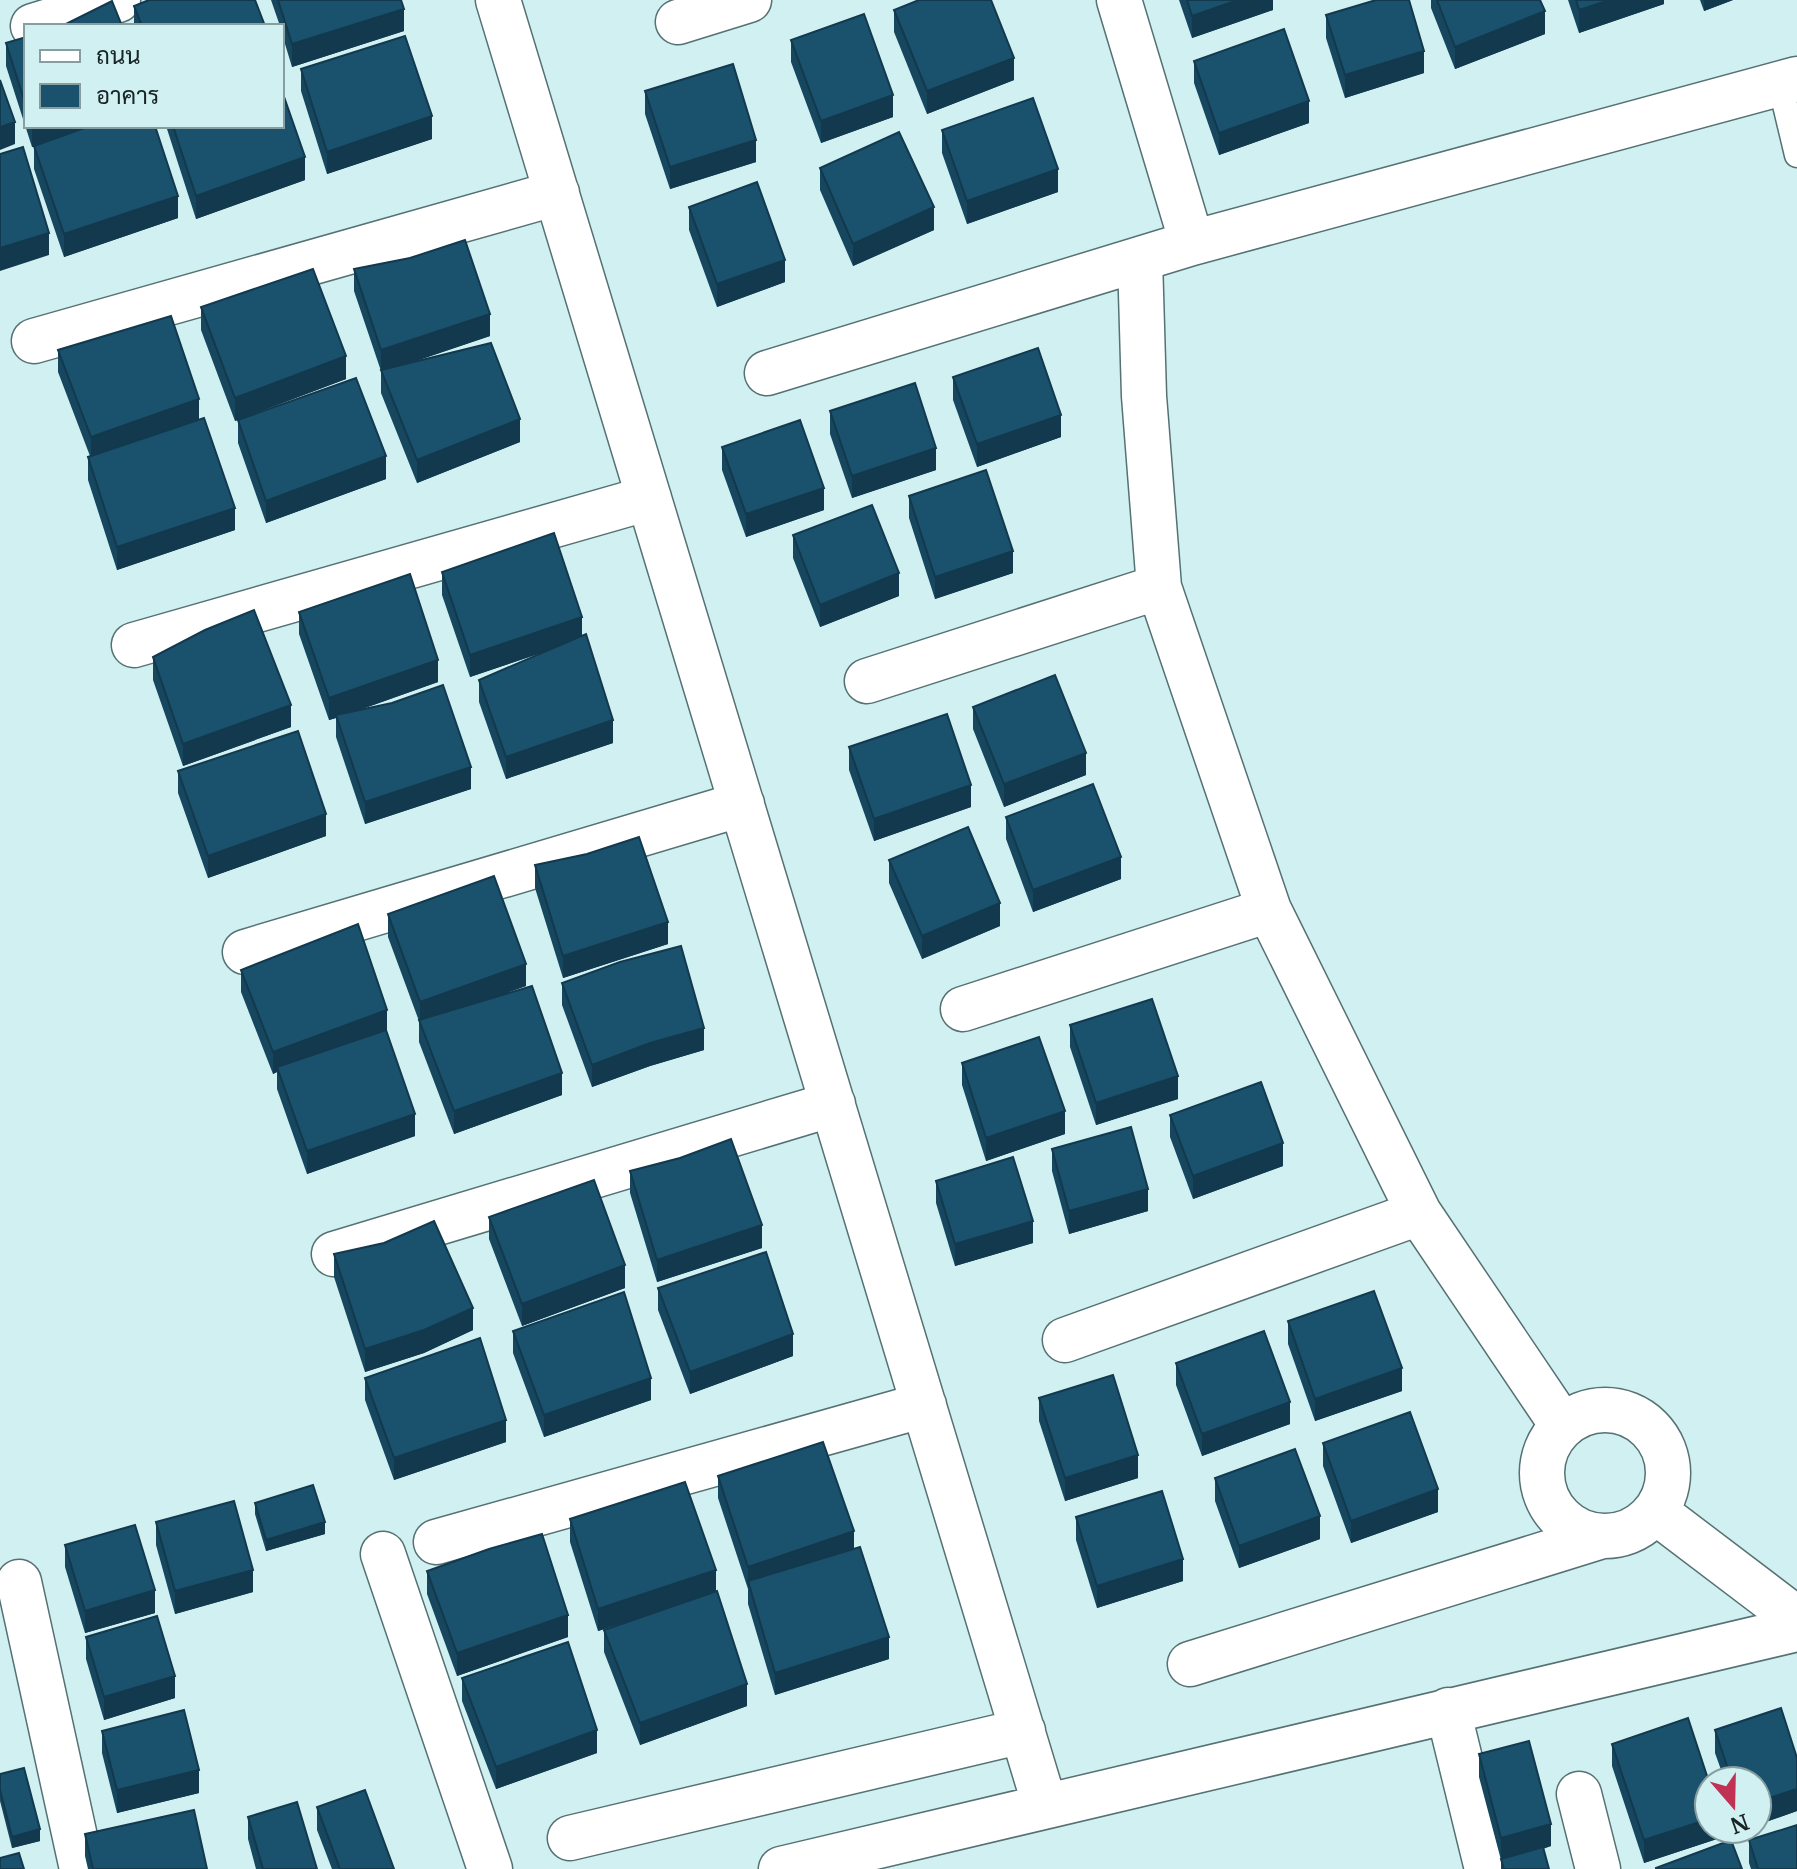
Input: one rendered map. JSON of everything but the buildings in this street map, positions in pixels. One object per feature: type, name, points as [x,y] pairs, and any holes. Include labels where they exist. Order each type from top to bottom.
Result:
[{"type":"street","points":[[40,24],[118,0]]},
{"type":"street","points":[[498,0],[1045,1806]]},
{"type":"street","points":[[678,22],[749,0]]},
{"type":"street","points":[[1119,0],[1192,243]]},
{"type":"street","points":[[0,36],[24,29]]},
{"type":"street","points":[[767,373],[1192,243],[1788,82]]},
{"type":"street","points":[[34,341],[557,193]]},
{"type":"street","points":[[1140,259],[1144,396],[1159,587],[1269,910],[1419,1213],[1562,1425]]},
{"type":"street","points":[[134,645],[649,498]]},
{"type":"street","points":[[867,681],[1159,587]]},
{"type":"street","points":[[245,952],[742,804]]},
{"type":"street","points":[[963,1009],[1269,910]]},
{"type":"street","points":[[334,1254],[833,1104]]},
{"type":"street","points":[[1065,1340],[1419,1213]]},
{"type":"street","points":[[436,1542],[924,1405]]},
{"type":"street","points":[[1190,1664],[1599,1537],[1621,1534],[1641,1525],[1656,1512],[1665,1493],[1669,1472],[1665,1452],[1656,1433],[1622,1411],[1601,1409],[1580,1414],[1562,1425],[1549,1441],[1542,1462],[1541,1482],[1548,1503],[1561,1520],[1579,1531],[1599,1537]]},
{"type":"street","points":[[1656,1512],[1797,1619]]},
{"type":"street","points":[[383,1554],[490,1869]]},
{"type":"street","points":[[19,1582],[82,1869]]},
{"type":"street","points":[[781,1869],[1797,1629]]},
{"type":"street","points":[[1448,1710],[1487,1869]]},
{"type":"street","points":[[570,1838],[1023,1731]]},
{"type":"street","points":[[1579,1794],[1598,1869]]},
{"type":"lane","points":[[1788,82],[1797,155]]}]
